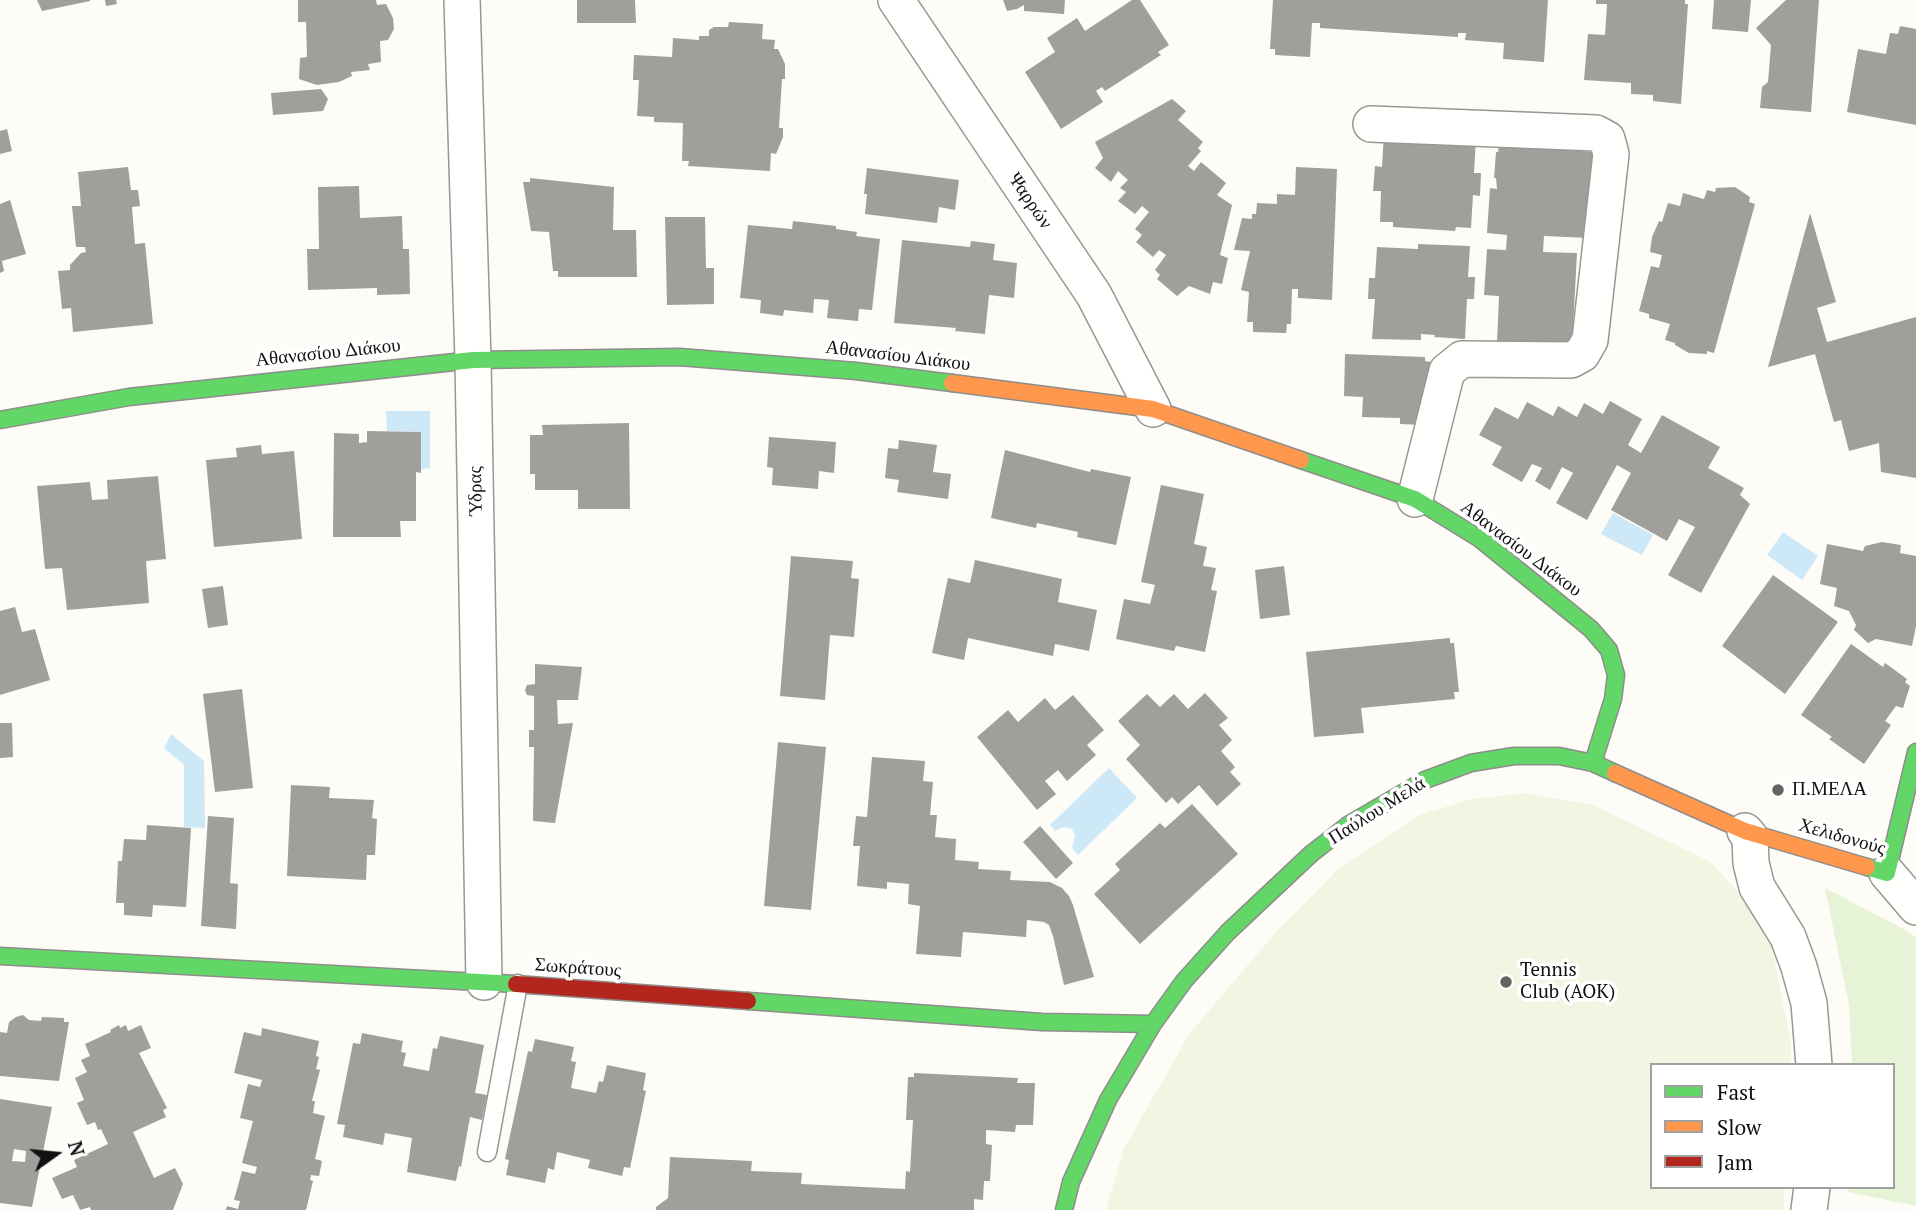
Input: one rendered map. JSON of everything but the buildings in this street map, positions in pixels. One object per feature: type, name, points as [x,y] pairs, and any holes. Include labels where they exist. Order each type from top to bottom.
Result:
[{"type":"street","name":"Ύδρας","points":[[462,0],[473,359],[501,983]]},
{"type":"street","name":"Ψαρρών","points":[[896,0],[1094,295],[1153,409]]},
{"type":"street","points":[[1371,124],[1596,133],[1607,139],[1611,154],[1590,340],[1582,354],[1571,360],[1462,359],[1447,371],[1415,499]]},
{"type":"street","name":"Αθανασίου Διάκου","points":[[0,420],[157,394],[473,359],[679,357],[856,371],[1153,409],[1415,499],[1480,539],[1591,629],[1609,650],[1616,675],[1613,699],[1593,763]]},
{"type":"street","name":"Χελιδονούς","points":[[1745,831],[1887,873],[1916,752]]},
{"type":"street","name":"Παύλου Μελά","points":[[1064,1210],[1071,1182],[1108,1100],[1153,1024],[1184,981],[1228,932],[1311,854],[1348,825],[1425,780],[1471,763],[1514,756],[1559,756],[1593,763],[1745,831]]},
{"type":"street","points":[[1745,831],[1751,837],[1751,863],[1757,887],[1788,937],[1809,1003],[1814,1063]]},
{"type":"street","points":[[1887,873],[1916,907]]},
{"type":"street","name":"Σωκράτους","points":[[0,956],[501,983],[1042,1022],[1153,1024]]},
{"type":"street","points":[[1809,1210],[1812,1189]]},
{"type":"lane","points":[[487,1152],[501,983]]},
{"type":"green space","name":"Tennis Club (AOK)","points":[[1526,793],[1593,805],[1709,861],[1749,903],[1769,932],[1791,1044],[1790,1063],[1650,1063],[1650,1189],[1785,1189],[1783,1210],[1106,1210],[1124,1148],[1190,1033],[1276,932],[1338,869],[1420,815],[1471,799]]},
{"type":"green space","points":[[1825,888],[1916,938],[1916,1206],[1848,1192],[1849,1189],[1895,1189],[1895,1063],[1852,1063],[1849,1005]]},
{"type":"water","points":[[386,411],[430,411],[430,468],[421,469],[421,432],[387,431]]},
{"type":"water","points":[[1613,513],[1653,535],[1642,555],[1601,534]]},
{"type":"water","points":[[1783,532],[1818,556],[1802,580],[1767,555]]},
{"type":"water","points":[[171,734],[204,761],[205,828],[184,827],[184,765],[164,748]]},
{"type":"water","points":[[1109,768],[1137,798],[1078,855],[1072,848],[1075,836],[1072,829],[1063,827],[1055,831],[1050,825]]},
{"type":"traffic: fast","points":[[0,420],[129,397],[473,360],[679,357],[856,371],[952,383]]},
{"type":"traffic: fast","points":[[1301,460],[1415,499],[1480,539],[1591,629],[1609,650],[1616,675],[1613,699],[1593,763]]},
{"type":"traffic: fast","points":[[1867,867],[1887,873],[1916,752]]},
{"type":"traffic: fast","points":[[1064,1210],[1071,1182],[1108,1100],[1153,1024],[1184,981],[1228,932],[1311,854],[1348,825],[1425,780],[1471,763],[1514,756],[1559,756],[1593,763],[1615,773]]},
{"type":"traffic: fast","points":[[0,956],[516,984]]},
{"type":"traffic: fast","points":[[748,1001],[1042,1022],[1153,1024]]},
{"type":"traffic: slow","points":[[952,383],[1153,409],[1301,460]]},
{"type":"traffic: slow","points":[[1615,773],[1745,831],[1867,867]]},
{"type":"traffic: jam","points":[[516,984],[748,1001]]},
{"type":"place","name":"Π.ΜΕΛΑ","points":[[1778,790]]},
{"type":"place","name":"Tennis Club (AOK)","points":[[1506,982]]}]
